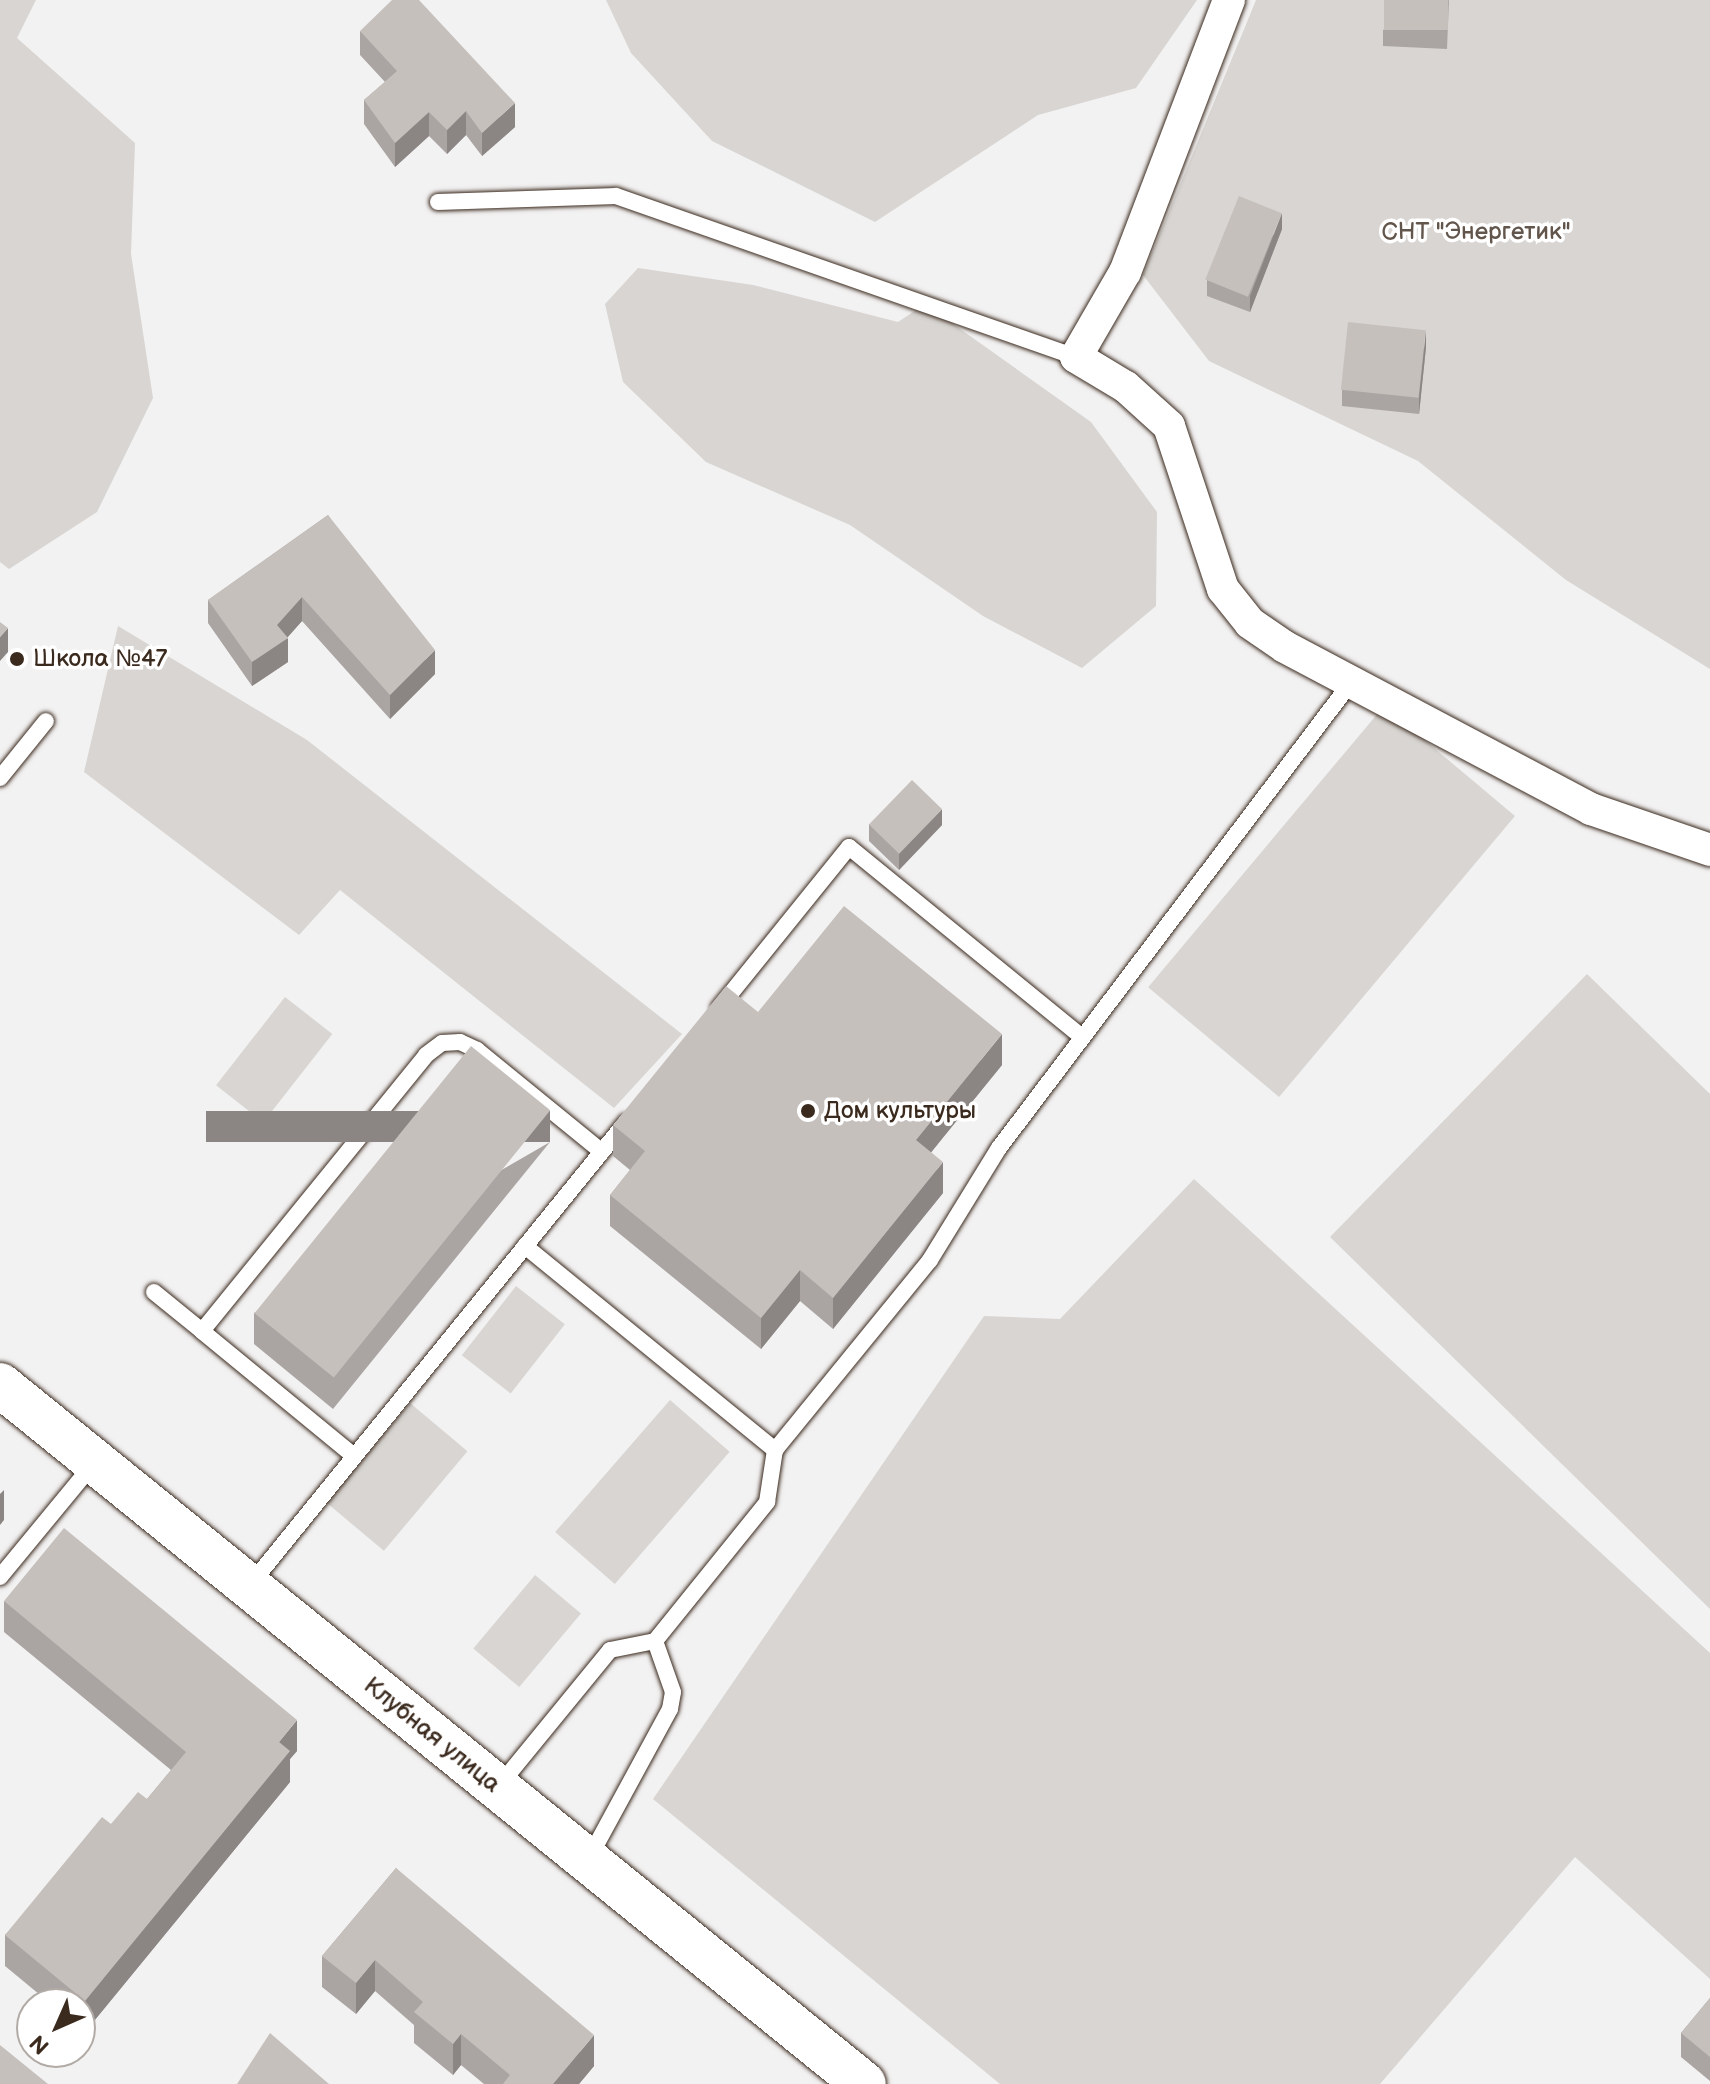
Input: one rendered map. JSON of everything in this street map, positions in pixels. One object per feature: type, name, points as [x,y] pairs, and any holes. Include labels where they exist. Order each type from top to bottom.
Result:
[{"type":"street","points":[[1229,0],[1125,272],[1076,357],[1126,387],[1169,426],[1223,589],[1250,623],[1591,809],[1710,850]]},
{"type":"street","name":"Клубная улица","points":[[0,1385],[864,2084]]},
{"type":"lane","points":[[438,202],[616,196],[1076,357]]},
{"type":"lane","points":[[497,1788],[610,1650],[655,1641],[767,1502],[775,1450],[930,1260],[999,1148],[1352,681]]},
{"type":"lane","points":[[0,778],[46,721]]},
{"type":"lane","points":[[710,1018],[849,847],[1082,1037]]},
{"type":"lane","points":[[202,1331],[426,1055],[442,1043],[460,1042],[477,1050],[602,1152]]},
{"type":"lane","points":[[249,1586],[641,1103]]},
{"type":"lane","points":[[525,1246],[775,1450]]},
{"type":"lane","points":[[154,1292],[354,1456]]},
{"type":"lane","points":[[0,1577],[95,1462]]},
{"type":"lane","points":[[587,1861],[670,1709],[673,1692],[655,1641]]},
{"type":"green space","points":[[0,0],[36,0],[17,38],[135,143],[131,254],[153,398],[97,512],[9,569],[0,562]]},
{"type":"green space","points":[[606,0],[1197,0],[1136,88],[1038,115],[875,222],[712,141],[631,53]]},
{"type":"green space","name":"СНТ \"Энергетик\"","points":[[1256,0],[1710,0],[1710,669],[1566,580],[1418,461],[1209,361],[1143,275]]},
{"type":"green space","points":[[638,268],[753,285],[898,322],[925,304],[1091,422],[1157,512],[1156,606],[1082,668],[983,616],[850,525],[706,462],[623,382],[605,304]]},
{"type":"green space","points":[[118,626],[307,740],[682,1034],[614,1108],[340,890],[299,935],[84,772]]},
{"type":"green space","points":[[1384,706],[1515,816],[1279,1097],[1148,987]]},
{"type":"green space","points":[[1587,974],[1710,1094],[1710,1609],[1330,1237]]},
{"type":"green space","points":[[285,997],[332,1034],[263,1122],[216,1085]]},
{"type":"green space","points":[[1194,1179],[1710,1653],[1710,1979],[1575,1857],[1380,2084],[1000,2084],[653,1799],[984,1316],[1060,1319]]},
{"type":"green space","points":[[516,1286],[565,1324],[511,1394],[462,1355]]},
{"type":"green space","points":[[670,1400],[730,1452],[615,1584],[555,1532]]},
{"type":"green space","points":[[410,1403],[467,1451],[384,1551],[326,1503]]},
{"type":"green space","points":[[535,1575],[581,1614],[519,1687],[473,1649]]},
{"type":"building","points":[[392,0],[419,0],[515,103],[482,133],[466,111],[447,130],[429,112],[395,143],[364,100],[397,71],[360,31]]},
{"type":"building","points":[[1384,0],[1448,0],[1448,30],[1384,30]]},
{"type":"building","points":[[1239,196],[1282,213],[1248,297],[1205,279]]},
{"type":"building","points":[[1348,322],[1426,330],[1418,398],[1341,390]]},
{"type":"building","points":[[328,515],[435,650],[390,695],[302,597],[277,625],[288,638],[252,662],[208,600]]},
{"type":"building","points":[[0,622],[8,628],[0,637]]},
{"type":"building","points":[[912,780],[942,809],[899,854],[869,825]]},
{"type":"building","name":"Дом культуры","points":[[844,906],[1002,1034],[916,1140],[943,1162],[833,1298],[800,1270],[761,1318],[610,1195],[645,1151],[613,1125],[726,986],[758,1012]]},
{"type":"building","points":[[471,1046],[550,1110],[334,1378],[255,1313]]},
{"type":"building","points":[[64,1528],[297,1720],[279,1742],[290,1751],[96,1988],[69,1988],[5,1935],[102,1817],[111,1824],[138,1792],[147,1799],[186,1752],[4,1601]]},
{"type":"building","points":[[396,1868],[594,2035],[553,2084],[503,2084],[510,2075],[461,2034],[453,2044],[414,2012],[423,2002],[375,1960],[356,1983],[322,1956]]},
{"type":"building","points":[[1710,1998],[1710,2057],[1681,2033]]},
{"type":"building","points":[[270,2033],[329,2084],[237,2084]]},
{"type":"building","points":[[0,2045],[16,2058],[16,2068],[28,2068],[48,2084],[0,2084]]},
{"type":"place","name":"Школа №47","points":[[17,659]]},
{"type":"place","name":"Дом культуры","points":[[808,1111]]}]
